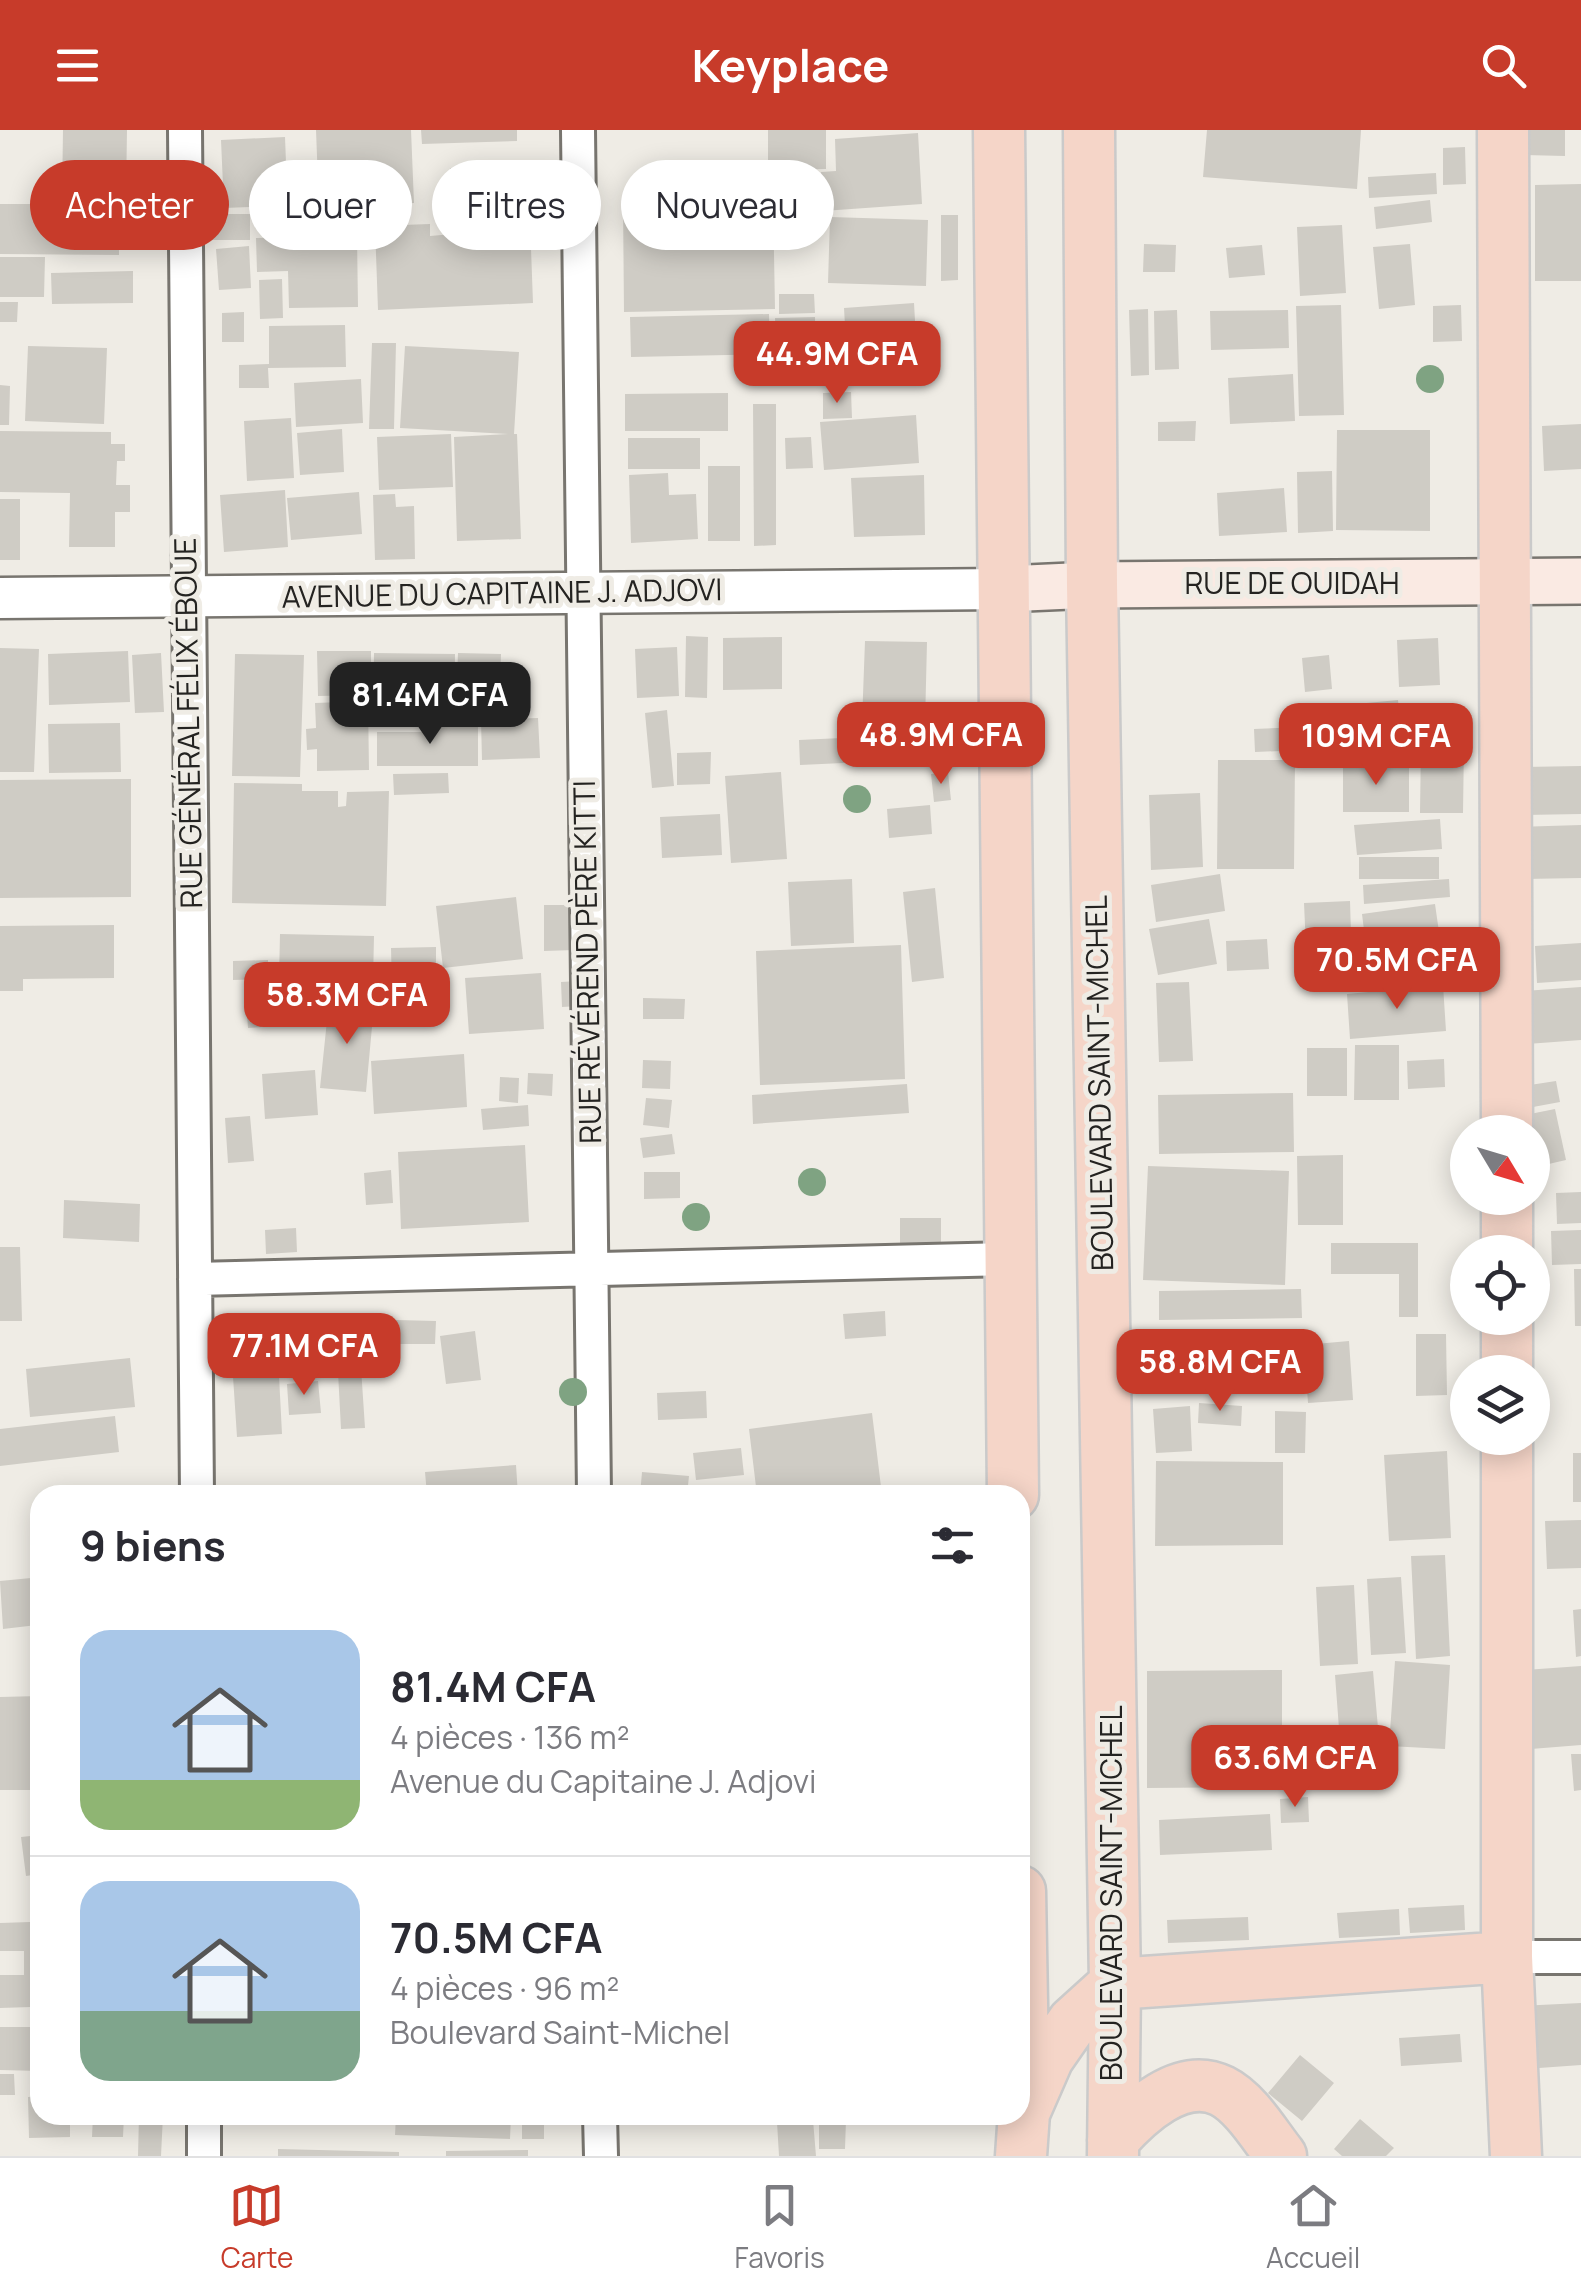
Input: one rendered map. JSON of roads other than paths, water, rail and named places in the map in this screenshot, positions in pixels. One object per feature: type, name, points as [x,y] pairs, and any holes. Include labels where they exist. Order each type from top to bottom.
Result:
[{"type":"main road","points":[[1000,130],[1013,1485]]},
{"type":"main road","name":"BOULEVARD SAINT-MICHEL","points":[[1089,130],[1092,585],[1115,1984],[1113,2148]]},
{"type":"main road","points":[[1503,130],[1507,1115]]},
{"type":"main road","name":"RUE DE OUIDAH","points":[[1003,589],[1581,581]]},
{"type":"main road","points":[[1507,1455],[1507,1957],[1516,2156]]},
{"type":"main road","points":[[1030,2113],[1048,2058],[1072,2022],[1115,1984],[1507,1957]]},
{"type":"main road","points":[[1113,2148],[1152,2101],[1178,2090],[1208,2088],[1222,2091],[1236,2102],[1281,2156]]},
{"type":"street","name":"RUE GÉNÉRAL FÉLIX ÉBOUE","points":[[185,130],[197,1485]]},
{"type":"street","name":"RUE RÉVÉREND PÈRE KITTI","points":[[578,130],[594,1485]]},
{"type":"street","name":"AVENUE DU CAPITAINE J. ADJOVI","points":[[0,598],[1003,589]]},
{"type":"street","points":[[195,1279],[1009,1259]]},
{"type":"street","points":[[1507,1957],[1581,1957]]},
{"type":"street","points":[[204,2125],[204,2156]]},
{"type":"street","points":[[600,2125],[601,2156]]}]
